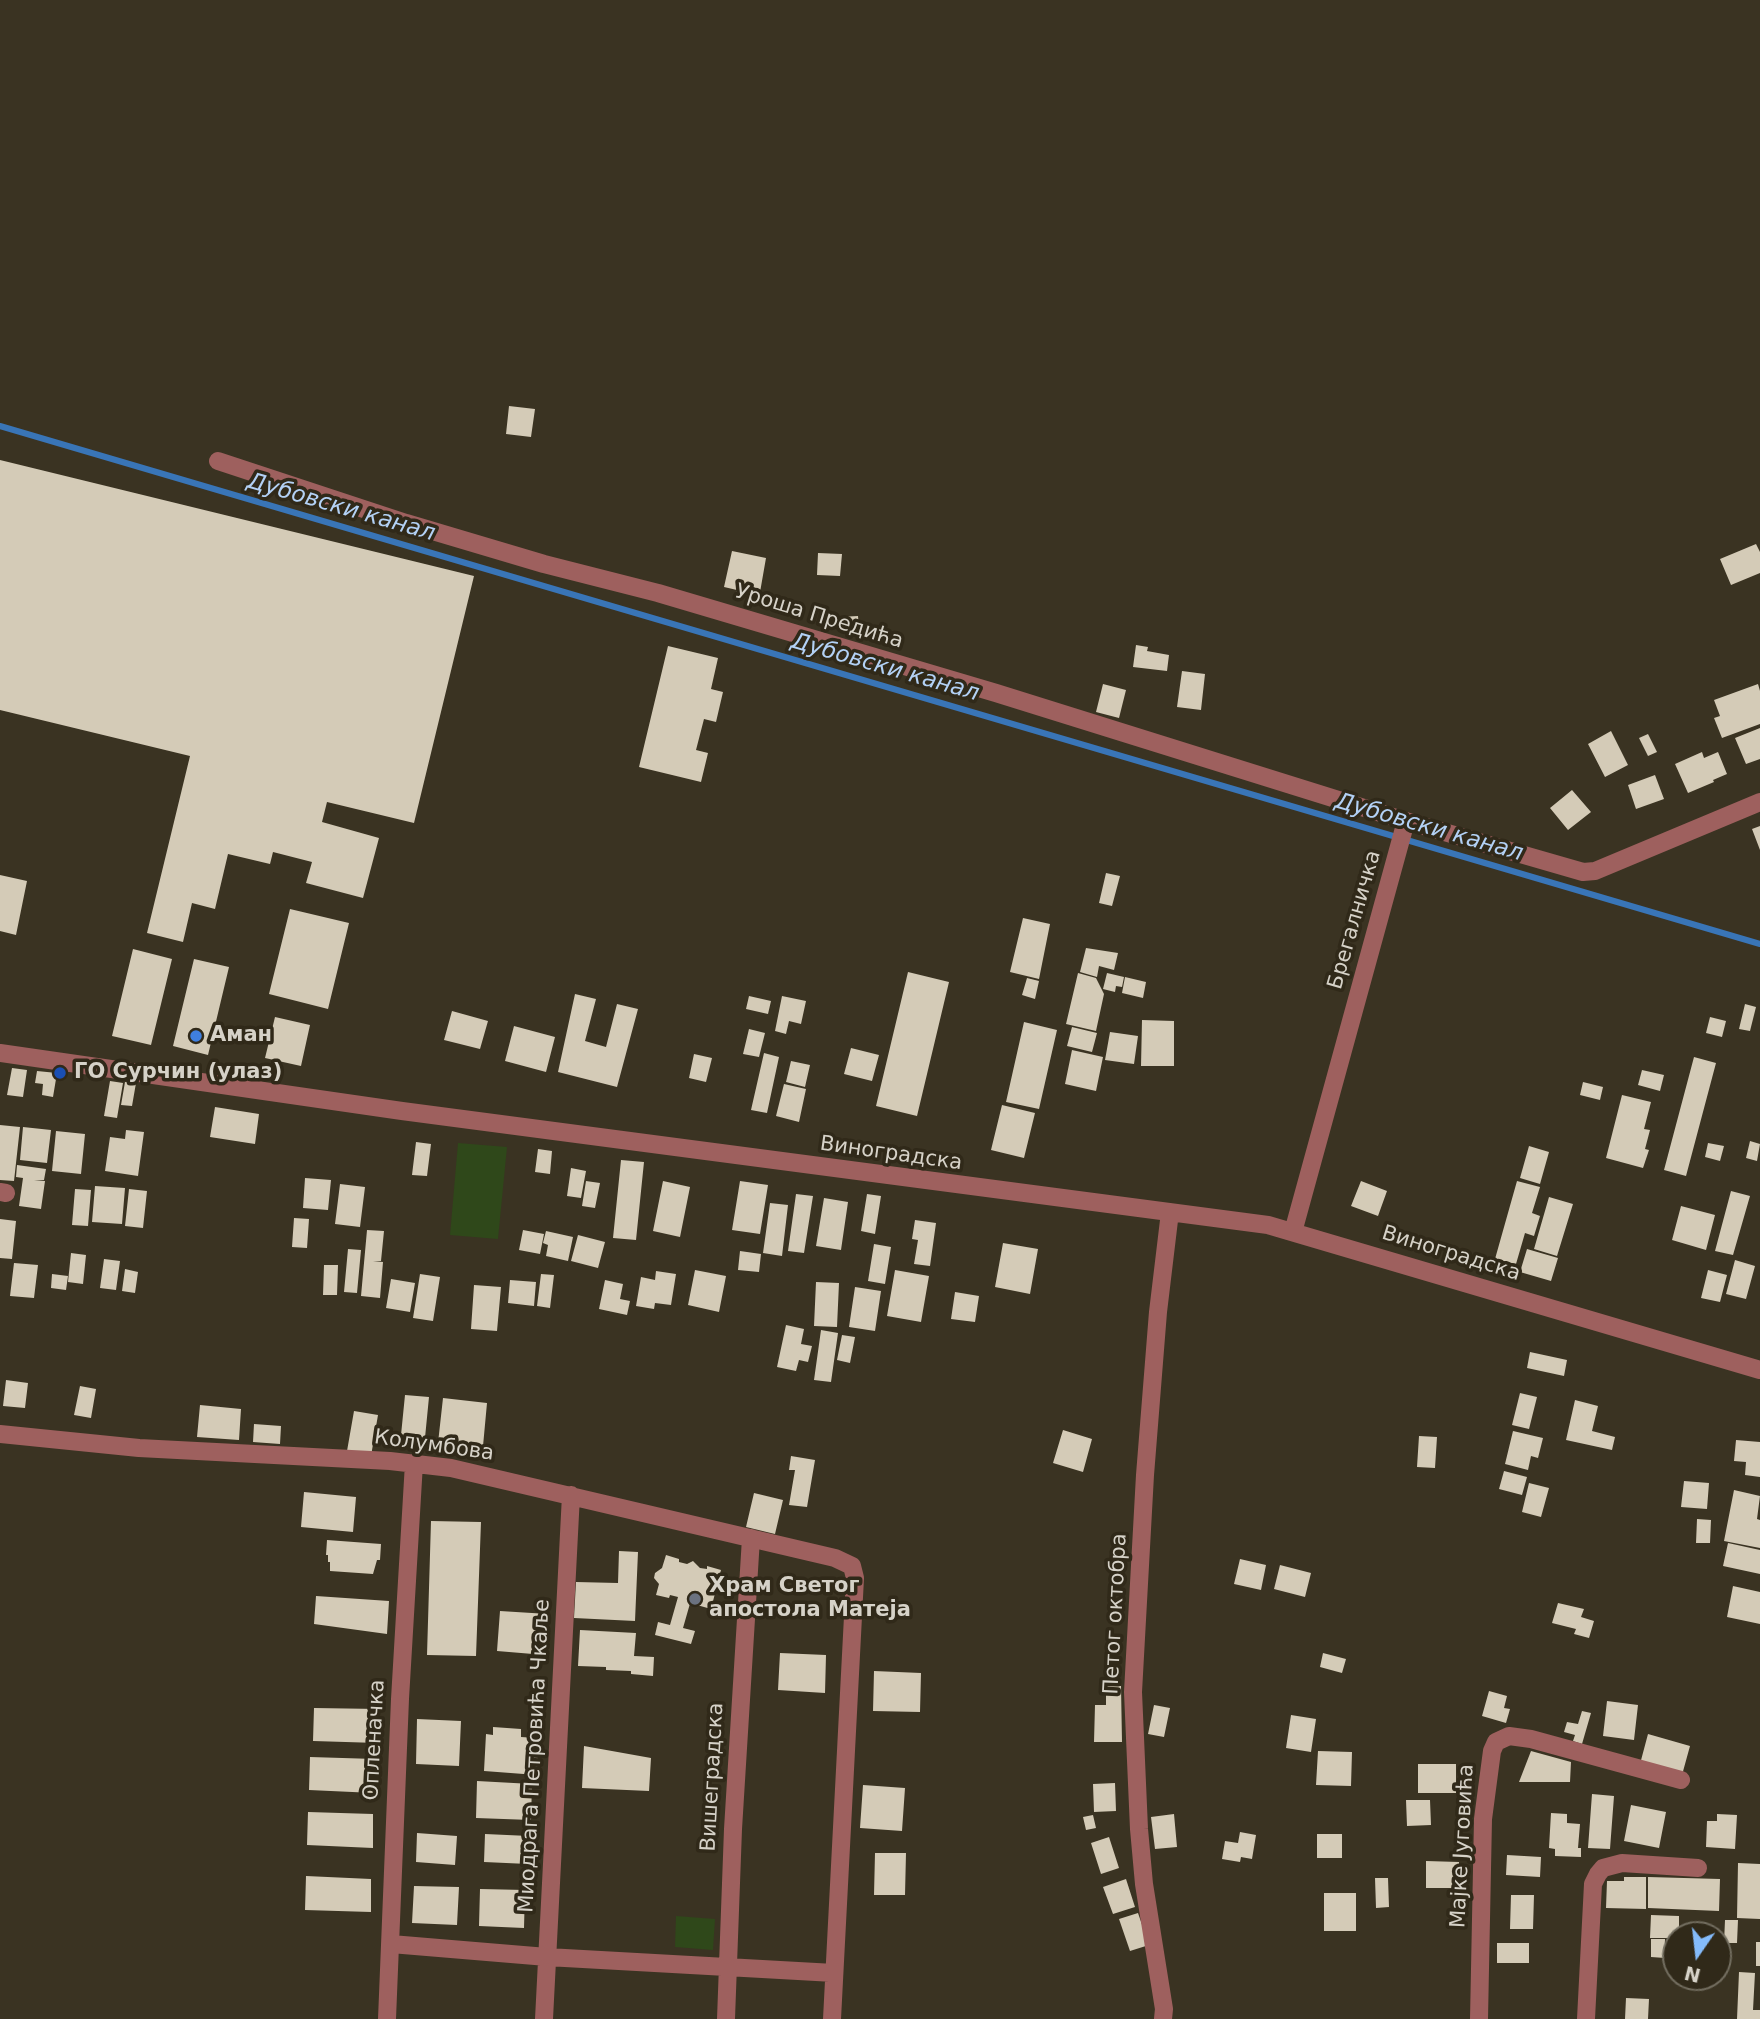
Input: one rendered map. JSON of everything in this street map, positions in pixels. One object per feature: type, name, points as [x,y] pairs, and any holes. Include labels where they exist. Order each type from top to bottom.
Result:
[{"type":"street","name":"Уроша Предића","points":[[218,461],[226,466],[406,523],[544,564],[658,593],[996,693],[1405,825]]},
{"type":"street","points":[[1405,825],[1590,873],[1760,802]]},
{"type":"street","name":"Брегалничка","points":[[1293,1232],[1405,825]]},
{"type":"street","name":"Виноградска","points":[[0,1053],[402,1111],[1268,1226],[1760,1370]]},
{"type":"street","name":"Петог октобра","points":[[1163,2019],[1164,2009],[1144,1884],[1133,1692],[1145,1475],[1158,1312],[1170,1212]]},
{"type":"street","name":"Колумбова","points":[[0,1434],[139,1448],[414,1463],[485,1475],[571,1495],[835,1558],[852,1566],[855,1578],[834,1973]]},
{"type":"street","name":"Опленачка","points":[[387,2019],[400,1699],[414,1463]]},
{"type":"street","name":"Миодрага Петровића Чкаље","points":[[544,2019],[571,1495]]},
{"type":"street","name":"Вишеградска","points":[[726,2019],[744,1625],[751,1538]]},
{"type":"street","name":"Мајке Југовића","points":[[1479,2019],[1483,1819],[1492,1751],[1496,1742],[1509,1736],[1531,1739],[1681,1780]]},
{"type":"street","points":[[1586,2019],[1593,1884],[1598,1874],[1603,1868],[1622,1863],[1698,1868]]},
{"type":"street","points":[[391,1944],[834,1973],[832,2019]]},
{"type":"green space","points":[[458,1143],[507,1147],[498,1239],[450,1235]]},
{"type":"green space","points":[[676,1916],[715,1919],[713,1950],[675,1947]]},
{"type":"building","points":[[509,406],[535,409],[531,437],[506,434]]},
{"type":"building","points":[[0,460],[474,576],[414,823],[327,802],[322,822],[379,838],[363,898],[306,883],[312,862],[273,852],[270,864],[228,854],[215,909],[192,903],[183,942],[147,933],[190,756],[0,710]]},
{"type":"building","points":[[1756,544],[1760,552],[1760,573],[1731,585],[1720,559]]},
{"type":"building","points":[[732,551],[766,558],[759,598],[736,594],[737,590],[724,587]]},
{"type":"building","points":[[818,553],[842,554],[840,576],[817,575]]},
{"type":"building","points":[[858,616],[859,629],[839,631],[839,617]]},
{"type":"building","points":[[1136,645],[1148,647],[1147,651],[1169,655],[1167,671],[1133,667]]},
{"type":"building","points":[[668,646],[718,658],[711,689],[723,692],[716,722],[704,719],[696,750],[708,753],[701,782],[639,767]]},
{"type":"building","points":[[1182,671],[1205,674],[1201,710],[1177,707]]},
{"type":"building","points":[[1103,684],[1126,690],[1119,718],[1096,712]]},
{"type":"building","points":[[1758,684],[1760,724],[1722,738],[1714,718],[1720,716],[1714,700]]},
{"type":"building","points":[[1760,728],[1760,759],[1746,764],[1735,738]]},
{"type":"building","points":[[1611,731],[1628,765],[1605,777],[1588,744]]},
{"type":"building","points":[[1648,734],[1657,752],[1648,756],[1639,738]]},
{"type":"building","points":[[1702,752],[1704,758],[1718,752],[1727,774],[1688,793],[1675,764]]},
{"type":"building","points":[[1655,775],[1664,799],[1636,809],[1628,785]]},
{"type":"building","points":[[1572,790],[1591,812],[1568,830],[1550,808]]},
{"type":"building","points":[[1760,826],[1760,850],[1752,829]]},
{"type":"building","points":[[1106,873],[1120,876],[1112,906],[1099,903]]},
{"type":"building","points":[[0,875],[27,881],[16,935],[0,931]]},
{"type":"building","points":[[290,909],[349,923],[328,1009],[269,994]]},
{"type":"building","points":[[1023,918],[1050,924],[1039,979],[1010,972]]},
{"type":"building","points":[[1086,948],[1118,953],[1114,970],[1099,966],[1097,977],[1080,972]]},
{"type":"building","points":[[133,949],[172,959],[151,1045],[112,1036]]},
{"type":"building","points":[[194,959],[229,967],[208,1055],[173,1046]]},
{"type":"building","points":[[908,972],[949,982],[917,1116],[876,1106]]},
{"type":"building","points":[[1078,973],[1096,978],[1104,994],[1096,1031],[1066,1024]]},
{"type":"building","points":[[1107,973],[1124,977],[1122,987],[1116,986],[1115,992],[1103,989]]},
{"type":"building","points":[[1125,977],[1146,982],[1143,998],[1122,993]]},
{"type":"building","points":[[1027,978],[1039,981],[1035,999],[1022,995]]},
{"type":"building","points":[[575,994],[596,999],[585,1041],[606,1047],[617,1004],[638,1009],[617,1087],[558,1072]]},
{"type":"building","points":[[749,996],[771,1001],[768,1014],[746,1009]]},
{"type":"building","points":[[782,996],[806,1001],[801,1024],[789,1021],[786,1034],[775,1031]]},
{"type":"building","points":[[1745,1004],[1756,1007],[1750,1031],[1739,1029]]},
{"type":"building","points":[[452,1011],[488,1021],[480,1049],[444,1040]]},
{"type":"building","points":[[275,1017],[310,1025],[301,1066],[265,1058]]},
{"type":"building","points":[[1710,1017],[1726,1021],[1722,1037],[1706,1033]]},
{"type":"building","points":[[1142,1020],[1174,1021],[1174,1066],[1141,1066]]},
{"type":"building","points":[[1024,1022],[1057,1030],[1039,1109],[1006,1102]]},
{"type":"building","points":[[514,1026],[555,1037],[546,1072],[505,1061]]},
{"type":"building","points":[[1072,1027],[1097,1033],[1092,1052],[1067,1046]]},
{"type":"building","points":[[749,1029],[765,1033],[759,1057],[743,1054]]},
{"type":"building","points":[[1110,1032],[1138,1036],[1134,1064],[1105,1060]]},
{"type":"building","points":[[851,1048],[879,1055],[872,1081],[844,1074]]},
{"type":"building","points":[[1072,1050],[1103,1057],[1096,1091],[1065,1084]]},
{"type":"building","points":[[764,1053],[779,1057],[767,1113],[751,1110]]},
{"type":"building","points":[[694,1054],[712,1058],[706,1082],[689,1078]]},
{"type":"building","points":[[1694,1057],[1716,1063],[1686,1176],[1664,1170]]},
{"type":"building","points":[[791,1061],[810,1065],[805,1087],[786,1082]]},
{"type":"building","points":[[12,1068],[27,1070],[23,1097],[7,1095]]},
{"type":"building","points":[[1642,1070],[1664,1075],[1660,1091],[1638,1085]]},
{"type":"building","points":[[37,1071],[57,1073],[53,1097],[42,1095],[43,1084],[35,1083]]},
{"type":"building","points":[[110,1081],[123,1083],[117,1118],[104,1116]]},
{"type":"building","points":[[125,1082],[136,1083],[132,1106],[121,1105]]},
{"type":"building","points":[[1583,1082],[1603,1087],[1600,1100],[1580,1095]]},
{"type":"building","points":[[784,1084],[806,1089],[799,1122],[776,1116]]},
{"type":"building","points":[[1622,1095],[1651,1102],[1644,1129],[1650,1130],[1645,1149],[1649,1150],[1643,1168],[1606,1158]]},
{"type":"building","points":[[1002,1105],[1035,1113],[1024,1158],[991,1150]]},
{"type":"building","points":[[215,1107],[259,1114],[255,1144],[210,1137]]},
{"type":"building","points":[[0,1125],[20,1127],[14,1181],[0,1180]]},
{"type":"building","points":[[23,1127],[51,1130],[47,1163],[20,1160]]},
{"type":"building","points":[[126,1130],[144,1132],[138,1176],[105,1171],[110,1137],[125,1139]]},
{"type":"building","points":[[56,1131],[85,1134],[81,1174],[52,1171]]},
{"type":"building","points":[[1750,1141],[1760,1144],[1757,1161],[1746,1158]]},
{"type":"building","points":[[416,1142],[431,1144],[427,1176],[412,1175]]},
{"type":"building","points":[[1708,1143],[1724,1146],[1720,1161],[1705,1157]]},
{"type":"building","points":[[1529,1146],[1549,1152],[1540,1184],[1520,1178]]},
{"type":"building","points":[[538,1149],[552,1151],[550,1174],[535,1172]]},
{"type":"building","points":[[621,1160],[644,1162],[636,1240],[613,1238]]},
{"type":"building","points":[[17,1165],[46,1169],[44,1180],[34,1180],[45,1181],[41,1209],[19,1206],[23,1178],[16,1177]]},
{"type":"building","points":[[571,1168],[586,1171],[581,1198],[567,1196]]},
{"type":"building","points":[[305,1178],[331,1180],[328,1210],[303,1208]]},
{"type":"building","points":[[586,1181],[600,1183],[595,1208],[582,1206]]},
{"type":"building","points":[[663,1181],[690,1187],[680,1237],[653,1231]]},
{"type":"building","points":[[740,1181],[768,1185],[760,1234],[732,1230]]},
{"type":"building","points":[[1361,1181],[1387,1191],[1378,1216],[1351,1206]]},
{"type":"building","points":[[1517,1181],[1540,1187],[1532,1213],[1540,1216],[1534,1236],[1525,1233],[1516,1264],[1495,1259]]},
{"type":"building","points":[[340,1184],[365,1187],[360,1227],[335,1224]]},
{"type":"building","points":[[95,1186],[125,1188],[122,1224],[92,1222]]},
{"type":"building","points":[[75,1189],[91,1190],[88,1226],[72,1225]]},
{"type":"building","points":[[129,1189],[147,1191],[143,1228],[125,1226]]},
{"type":"building","points":[[1731,1191],[1750,1196],[1733,1255],[1715,1251]]},
{"type":"building","points":[[796,1194],[813,1196],[804,1253],[788,1251]]},
{"type":"building","points":[[867,1194],[881,1196],[875,1234],[861,1231]]},
{"type":"building","points":[[1549,1197],[1573,1204],[1557,1256],[1534,1249]]},
{"type":"building","points":[[824,1198],[848,1202],[841,1250],[816,1246]]},
{"type":"building","points":[[770,1203],[788,1205],[782,1256],[763,1253]]},
{"type":"building","points":[[1681,1206],[1715,1215],[1706,1250],[1672,1240]]},
{"type":"building","points":[[294,1218],[309,1219],[307,1248],[292,1247]]},
{"type":"building","points":[[0,1219],[16,1221],[12,1259],[0,1258]]},
{"type":"building","points":[[915,1220],[936,1223],[930,1266],[914,1264],[918,1240],[912,1239]]},
{"type":"building","points":[[367,1230],[384,1231],[381,1261],[373,1261],[383,1262],[380,1298],[361,1296]]},
{"type":"building","points":[[523,1230],[544,1234],[540,1254],[519,1250]]},
{"type":"building","points":[[546,1231],[573,1237],[568,1261],[546,1256],[548,1245],[543,1243]]},
{"type":"building","points":[[578,1235],[605,1242],[598,1268],[571,1261]]},
{"type":"building","points":[[1003,1243],[1038,1249],[1030,1294],[995,1287]]},
{"type":"building","points":[[874,1244],[891,1247],[885,1284],[868,1281]]},
{"type":"building","points":[[348,1249],[361,1250],[357,1293],[344,1292]]},
{"type":"building","points":[[1527,1249],[1558,1258],[1551,1281],[1520,1272]]},
{"type":"building","points":[[740,1251],[761,1254],[759,1272],[738,1270]]},
{"type":"building","points":[[71,1253],[86,1255],[83,1284],[68,1282]]},
{"type":"building","points":[[104,1259],[120,1261],[116,1290],[100,1288]]},
{"type":"building","points":[[1735,1260],[1755,1266],[1746,1299],[1726,1294]]},
{"type":"building","points":[[14,1263],[38,1265],[34,1298],[10,1296]]},
{"type":"building","points":[[324,1265],[338,1265],[337,1295],[323,1295]]},
{"type":"building","points":[[125,1269],[138,1272],[135,1293],[122,1291]]},
{"type":"building","points":[[695,1270],[726,1276],[719,1312],[688,1305]]},
{"type":"building","points":[[895,1270],[929,1276],[921,1322],[887,1316]]},
{"type":"building","points":[[1708,1270],[1727,1275],[1720,1302],[1701,1298]]},
{"type":"building","points":[[656,1271],[676,1274],[671,1305],[655,1303],[654,1309],[636,1306],[641,1277],[655,1280]]},
{"type":"building","points":[[52,1274],[68,1276],[66,1290],[51,1288]]},
{"type":"building","points":[[420,1274],[440,1277],[433,1321],[413,1318]]},
{"type":"building","points":[[541,1274],[554,1275],[550,1308],[537,1306]]},
{"type":"building","points":[[391,1279],[415,1283],[410,1312],[386,1308]]},
{"type":"building","points":[[510,1280],[536,1282],[534,1306],[508,1303]]},
{"type":"building","points":[[605,1280],[623,1284],[620,1299],[630,1301],[627,1315],[599,1309]]},
{"type":"building","points":[[816,1282],[839,1283],[837,1327],[814,1326]]},
{"type":"building","points":[[474,1285],[501,1287],[497,1331],[471,1329]]},
{"type":"building","points":[[855,1287],[881,1291],[875,1331],[849,1327]]},
{"type":"building","points":[[955,1292],[979,1296],[975,1322],[951,1319]]},
{"type":"building","points":[[786,1325],[804,1329],[801,1344],[812,1346],[808,1362],[799,1360],[796,1371],[777,1367]]},
{"type":"building","points":[[821,1330],[838,1333],[831,1382],[814,1380]]},
{"type":"building","points":[[842,1335],[855,1337],[850,1363],[837,1360]]},
{"type":"building","points":[[1530,1352],[1567,1360],[1564,1376],[1527,1368]]},
{"type":"building","points":[[6,1380],[28,1383],[25,1408],[3,1406]]},
{"type":"building","points":[[80,1386],[96,1389],[91,1418],[74,1415]]},
{"type":"building","points":[[1520,1393],[1537,1397],[1529,1429],[1512,1425]]},
{"type":"building","points":[[405,1395],[429,1397],[424,1448],[400,1445]]},
{"type":"building","points":[[443,1398],[487,1403],[482,1457],[437,1452]]},
{"type":"building","points":[[1575,1400],[1598,1406],[1592,1431],[1615,1437],[1612,1450],[1566,1440]]},
{"type":"building","points":[[200,1405],[241,1409],[239,1440],[197,1437]]},
{"type":"building","points":[[354,1411],[378,1415],[371,1456],[347,1451]]},
{"type":"building","points":[[254,1424],[281,1426],[280,1444],[253,1442]]},
{"type":"building","points":[[1063,1430],[1092,1439],[1083,1472],[1053,1463]]},
{"type":"building","points":[[1513,1431],[1543,1438],[1538,1458],[1531,1456],[1528,1470],[1505,1464]]},
{"type":"building","points":[[1419,1436],[1437,1437],[1435,1468],[1417,1467]]},
{"type":"building","points":[[1736,1440],[1760,1442],[1760,1477],[1745,1475],[1746,1462],[1734,1461]]},
{"type":"building","points":[[791,1456],[815,1460],[807,1507],[789,1505],[795,1470],[789,1470]]},
{"type":"building","points":[[1504,1471],[1527,1477],[1522,1495],[1499,1489]]},
{"type":"building","points":[[1684,1481],[1709,1483],[1707,1509],[1681,1507]]},
{"type":"building","points":[[1529,1483],[1549,1488],[1541,1517],[1522,1512]]},
{"type":"building","points":[[1734,1490],[1760,1496],[1757,1519],[1760,1520],[1760,1548],[1724,1541]]},
{"type":"building","points":[[304,1492],[356,1497],[353,1532],[301,1527]]},
{"type":"building","points":[[754,1493],[783,1500],[775,1534],[746,1527]]},
{"type":"building","points":[[1697,1519],[1711,1520],[1710,1543],[1696,1543]]},
{"type":"building","points":[[431,1521],[481,1522],[476,1656],[427,1655]]},
{"type":"building","points":[[327,1540],[381,1544],[380,1560],[377,1560],[373,1574],[330,1571],[330,1562],[326,1555]]},
{"type":"building","points":[[1728,1543],[1760,1550],[1760,1574],[1723,1566]]},
{"type":"building","points":[[619,1551],[638,1552],[635,1621],[574,1618],[576,1582],[618,1583]]},
{"type":"building","name":"Храм Светог апостола Матеја","points":[[666,1555],[687,1564],[693,1561],[700,1568],[707,1569],[707,1566],[721,1570],[711,1609],[691,1600],[683,1628],[695,1631],[691,1644],[655,1635],[658,1622],[670,1625],[678,1597],[656,1595],[659,1584],[654,1578],[655,1573],[662,1568]]},
{"type":"building","points":[[1240,1559],[1266,1565],[1261,1590],[1234,1584]]},
{"type":"building","points":[[1280,1565],[1311,1573],[1305,1597],[1274,1589]]},
{"type":"building","points":[[1733,1586],[1760,1592],[1760,1624],[1727,1617]]},
{"type":"building","points":[[316,1596],[389,1601],[387,1634],[314,1624]]},
{"type":"building","points":[[1558,1603],[1584,1609],[1581,1617],[1594,1621],[1589,1638],[1574,1634],[1576,1629],[1552,1623]]},
{"type":"building","points":[[500,1611],[548,1614],[545,1655],[497,1651]]},
{"type":"building","points":[[580,1630],[636,1633],[634,1656],[654,1657],[653,1676],[631,1674],[631,1671],[606,1670],[606,1667],[578,1666]]},
{"type":"building","points":[[780,1653],[826,1655],[825,1693],[778,1690]]},
{"type":"building","points":[[1323,1653],[1346,1659],[1342,1673],[1320,1667]]},
{"type":"building","points":[[874,1671],[921,1673],[920,1712],[873,1711]]},
{"type":"building","points":[[1106,1686],[1121,1686],[1122,1742],[1094,1742],[1095,1705],[1106,1705]]},
{"type":"building","points":[[1489,1691],[1507,1696],[1504,1708],[1510,1709],[1506,1723],[1482,1716]]},
{"type":"building","points":[[1607,1701],[1638,1705],[1634,1740],[1603,1736]]},
{"type":"building","points":[[1154,1705],[1170,1708],[1164,1737],[1148,1734]]},
{"type":"building","points":[[314,1708],[379,1709],[378,1743],[313,1741]]},
{"type":"building","points":[[1582,1711],[1591,1713],[1582,1744],[1573,1741],[1575,1735],[1564,1732],[1567,1722],[1578,1724]]},
{"type":"building","points":[[1291,1715],[1316,1719],[1311,1752],[1286,1748]]},
{"type":"building","points":[[417,1719],[461,1721],[459,1766],[416,1764]]},
{"type":"building","points":[[493,1727],[521,1729],[521,1737],[536,1738],[537,1775],[484,1771],[486,1734],[493,1735]]},
{"type":"building","points":[[1648,1734],[1690,1746],[1682,1775],[1640,1764]]},
{"type":"building","points":[[584,1746],[651,1758],[649,1791],[582,1788]]},
{"type":"building","points":[[1318,1751],[1352,1752],[1351,1786],[1316,1785]]},
{"type":"building","points":[[1531,1751],[1571,1762],[1570,1782],[1519,1782]]},
{"type":"building","points":[[310,1757],[375,1759],[374,1793],[309,1790]]},
{"type":"building","points":[[1418,1764],[1456,1764],[1456,1793],[1418,1793]]},
{"type":"building","points":[[477,1781],[532,1784],[531,1820],[476,1818]]},
{"type":"building","points":[[1115,1783],[1116,1811],[1094,1812],[1093,1784]]},
{"type":"building","points":[[863,1785],[905,1788],[902,1831],[860,1828]]},
{"type":"building","points":[[1592,1794],[1614,1796],[1610,1849],[1588,1848]]},
{"type":"building","points":[[1406,1800],[1430,1800],[1431,1825],[1407,1826]]},
{"type":"building","points":[[1631,1805],[1666,1812],[1659,1848],[1624,1841]]},
{"type":"building","points":[[308,1812],[373,1814],[373,1848],[307,1845]]},
{"type":"building","points":[[1551,1813],[1567,1814],[1567,1823],[1580,1824],[1578,1848],[1581,1848],[1581,1857],[1555,1856],[1555,1849],[1549,1848]]},
{"type":"building","points":[[1174,1814],[1177,1847],[1155,1849],[1151,1817]]},
{"type":"building","points":[[1717,1814],[1737,1815],[1735,1849],[1706,1847],[1707,1821],[1717,1821]]},
{"type":"building","points":[[1093,1815],[1096,1828],[1086,1830],[1083,1817]]},
{"type":"building","points":[[1240,1832],[1256,1835],[1252,1859],[1241,1857],[1240,1862],[1222,1859],[1225,1841],[1238,1843]]},
{"type":"building","points":[[417,1833],[457,1836],[455,1865],[416,1862]]},
{"type":"building","points":[[485,1834],[529,1836],[528,1864],[484,1862]]},
{"type":"building","points":[[1317,1834],[1342,1834],[1342,1858],[1317,1858]]},
{"type":"building","points":[[1109,1837],[1119,1868],[1101,1874],[1091,1843]]},
{"type":"building","points":[[875,1853],[906,1853],[905,1895],[874,1895]]},
{"type":"building","points":[[1507,1855],[1541,1857],[1540,1877],[1506,1875]]},
{"type":"building","points":[[1426,1861],[1459,1862],[1459,1888],[1426,1888]]},
{"type":"building","points":[[1738,1863],[1760,1864],[1760,1919],[1737,1918]]},
{"type":"building","points":[[306,1876],[371,1879],[371,1912],[305,1910]]},
{"type":"building","points":[[1624,1877],[1646,1877],[1646,1909],[1606,1908],[1607,1881],[1624,1881]]},
{"type":"building","points":[[1648,1877],[1720,1879],[1719,1911],[1648,1908]]},
{"type":"building","points":[[1375,1878],[1388,1878],[1389,1907],[1376,1908]]},
{"type":"building","points":[[1126,1879],[1135,1907],[1113,1914],[1103,1887]]},
{"type":"building","points":[[414,1886],[459,1887],[457,1925],[412,1923]]},
{"type":"building","points":[[480,1889],[525,1890],[524,1928],[479,1926]]},
{"type":"building","points":[[1324,1893],[1356,1893],[1356,1931],[1324,1931]]},
{"type":"building","points":[[1511,1895],[1534,1895],[1533,1929],[1510,1929]]},
{"type":"building","points":[[1138,1913],[1149,1945],[1130,1951],[1119,1919]]},
{"type":"building","points":[[1651,1915],[1679,1916],[1679,1921],[1662,1921],[1662,1938],[1650,1938]]},
{"type":"building","points":[[1738,1920],[1737,1943],[1732,1943],[1732,1921],[1725,1921]]},
{"type":"building","points":[[1651,1939],[1662,1939],[1662,1958],[1651,1957]]},
{"type":"building","points":[[1756,1942],[1760,1942],[1760,1966],[1756,1966]]},
{"type":"building","points":[[1497,1943],[1529,1943],[1529,1963],[1497,1963]]},
{"type":"building","points":[[1739,1972],[1755,1973],[1753,2010],[1760,2010],[1760,2019],[1737,2019]]},
{"type":"building","points":[[1626,1998],[1649,1999],[1648,2019],[1625,2019]]},
{"type":"waterway","name":"Дубовски канал","points":[[0,426],[1760,944]]},
{"type":"place","name":"Аман","points":[[196,1036]]},
{"type":"place","name":"ГО Сурчин (улаз)","points":[[60,1073]]},
{"type":"place","name":"Храм Светог апостола Матеја","points":[[695,1599]]}]
